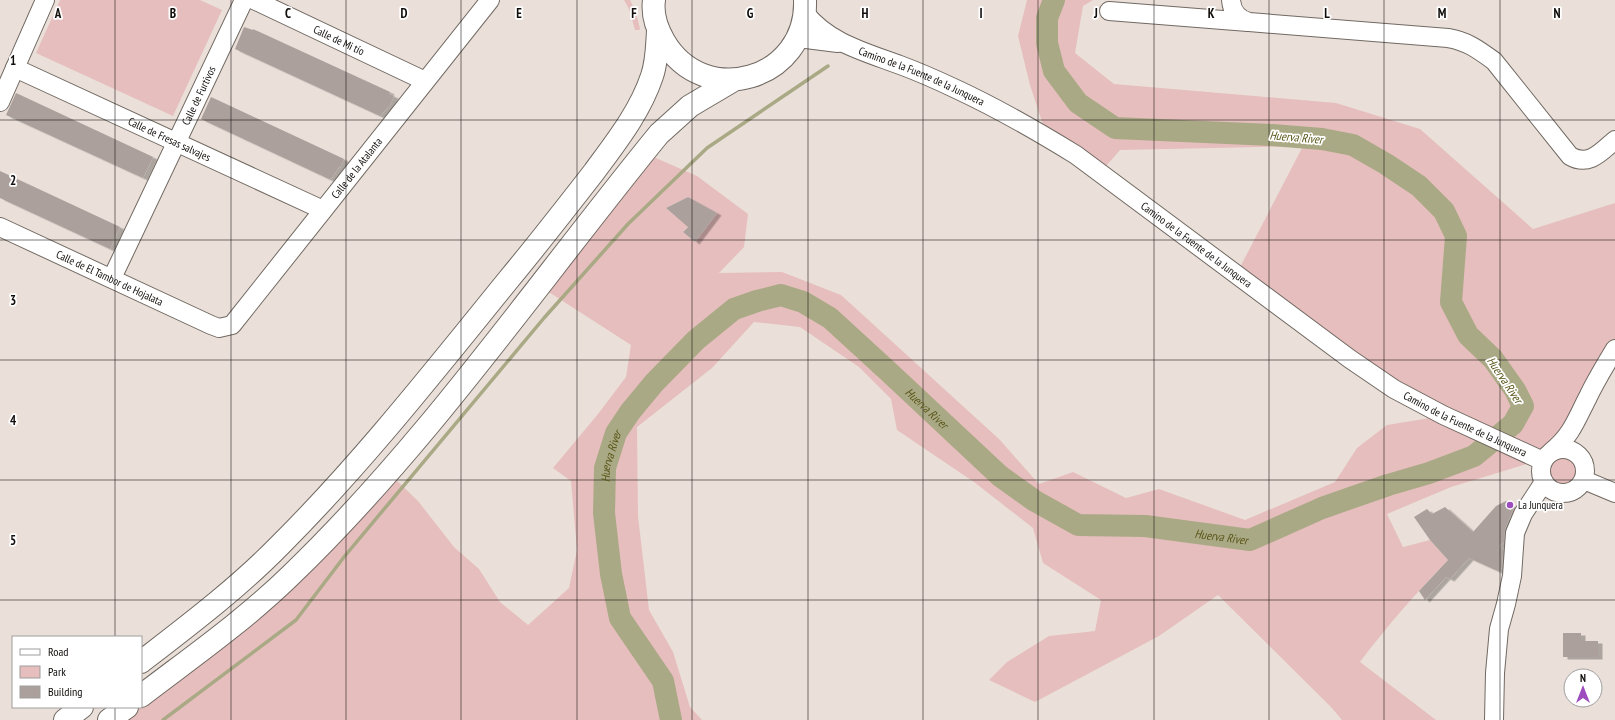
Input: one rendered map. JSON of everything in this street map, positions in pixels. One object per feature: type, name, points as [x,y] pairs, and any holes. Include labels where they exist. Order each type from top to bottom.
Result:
[{"type":"highway","points":[[142,661],[208,611],[280,545],[366,454],[566,209],[622,135],[636,111],[652,76],[656,60],[658,31],[654,13],[654,0]]},
{"type":"highway","points":[[142,695],[237,623],[291,576],[350,515],[404,454],[479,362],[659,134],[690,106],[734,80],[751,76],[776,64],[798,38],[805,7]]},
{"type":"highway","points":[[658,31],[677,58],[691,69],[708,77],[734,80]]},
{"type":"highway","points":[[65,720],[81,708]]},
{"type":"highway","points":[[109,720],[126,708]]},
{"type":"street","points":[[0,102],[45,0]]},
{"type":"street","name":"Calle de Furtivos","points":[[112,278],[244,0]]},
{"type":"street","name":"Calle de Mi tío","points":[[254,0],[425,81]]},
{"type":"street","name":"Calle de la Atalanta","points":[[219,328],[232,325],[237,320],[490,0]]},
{"type":"street","points":[[1231,0],[1231,7],[1236,15],[1242,20],[1249,22]]},
{"type":"street","name":"Camino de la Fuente de la Junquera","points":[[805,7],[821,30],[841,43],[908,68],[957,89],[1047,137],[1076,155],[1350,360],[1394,389],[1443,416],[1541,456]]},
{"type":"street","points":[[1109,11],[1462,40],[1472,45],[1494,61],[1570,156],[1577,160],[1586,160],[1596,156],[1615,140]]},
{"type":"street","name":"Camino de la Fuente de la Junquera","points":[[798,38],[841,43]]},
{"type":"street","name":"Calle de Fresas salvajes","points":[[15,68],[323,210]]},
{"type":"street","name":"Calle de El Tambor de Hojalata","points":[[0,227],[219,328]]},
{"type":"street","points":[[1541,456],[1560,445],[1573,428],[1615,348]]},
{"type":"street","points":[[1541,456],[1541,472],[1544,482],[1553,490],[1565,493],[1576,489],[1584,480],[1585,467],[1574,439],[1573,428]]},
{"type":"street","points":[[1541,456],[1563,448],[1575,452],[1580,456]]},
{"type":"street","points":[[1584,480],[1615,493]]},
{"type":"street","points":[[1494,720],[1495,673],[1499,629],[1512,576],[1515,533],[1523,514],[1544,482]]},
{"type":"green space","points":[[60,0],[200,0],[222,10],[173,116],[36,53]]},
{"type":"green space","points":[[624,0],[630,0],[632,3],[640,29],[639,30],[635,30],[629,9]]},
{"type":"green space","points":[[1027,0],[1093,0],[1083,6],[1075,53],[1114,84],[1336,103],[1420,129],[1533,229],[1615,203],[1615,349],[1578,416],[1530,463],[1451,487],[1387,514],[1403,547],[1430,540],[1448,560],[1402,610],[1360,662],[1436,720],[1342,720],[1331,707],[1218,595],[1159,636],[1035,702],[989,680],[1007,662],[1049,636],[1095,631],[1101,600],[1043,563],[1033,528],[974,482],[897,430],[891,399],[859,367],[800,327],[754,322],[712,368],[637,427],[638,516],[649,610],[673,652],[690,707],[702,720],[118,720],[135,708],[142,708],[142,702],[392,476],[418,501],[454,547],[479,569],[500,602],[528,625],[569,588],[577,550],[571,481],[553,468],[598,414],[626,377],[631,345],[544,289],[649,155],[697,176],[748,214],[744,247],[719,273],[782,272],[841,295],[999,439],[1039,484],[1073,472],[1126,498],[1159,489],[1245,520],[1335,482],[1357,448],[1387,425],[1442,416],[1236,275],[1303,146],[1120,150],[1100,173],[1047,137],[1030,85],[1018,36]],"holes":[[[688,197],[717,213],[695,242],[683,232],[696,217],[683,210],[675,216],[666,208]]]},
{"type":"green space","points":[[1564,456],[1574,460],[1578,470],[1574,480],[1564,484],[1554,480],[1550,470],[1554,460]]},
{"type":"building","points":[[244,27],[253,29],[390,92],[389,94],[394,96],[390,105],[380,116],[235,49]]},
{"type":"building","points":[[16,93],[153,157],[143,178],[6,115]]},
{"type":"building","points":[[211,97],[344,159],[340,168],[339,167],[332,178],[329,179],[201,119]]},
{"type":"building","points":[[0,171],[120,227],[110,249],[0,198]]},
{"type":"building","points":[[688,197],[717,213],[695,242],[683,232],[688,227],[666,208]]},
{"type":"building","points":[[1506,501],[1514,508],[1505,529],[1504,542],[1499,546],[1503,550],[1500,572],[1469,558],[1450,579],[1446,577],[1425,600],[1419,591],[1448,560],[1430,540],[1414,517],[1427,509],[1432,514],[1445,507],[1473,532],[1496,506]]},
{"type":"building","points":[[1563,633],[1581,633],[1581,641],[1598,641],[1598,657],[1563,657]]},
{"type":"waterway","name":"Huerva River","points":[[671,720],[663,681],[620,618],[611,574],[604,513],[605,468],[616,433],[630,412],[654,383],[696,340],[734,309],[781,295],[803,302],[830,318],[1000,476],[1035,501],[1078,525],[1145,526],[1250,540],[1322,508],[1388,485],[1429,473],[1474,456],[1513,424],[1523,406],[1515,390],[1493,359],[1468,335],[1451,302],[1456,236],[1444,211],[1419,186],[1386,164],[1353,145],[1322,139],[1272,135],[1115,128],[1078,103],[1054,71],[1047,43],[1047,18],[1054,0]]},
{"type":"waterway","points":[[163,720],[296,620],[344,557],[544,318],[628,224],[707,148],[828,66]]},
{"type":"place","name":"La Junquera","points":[[1510,505]]}]
